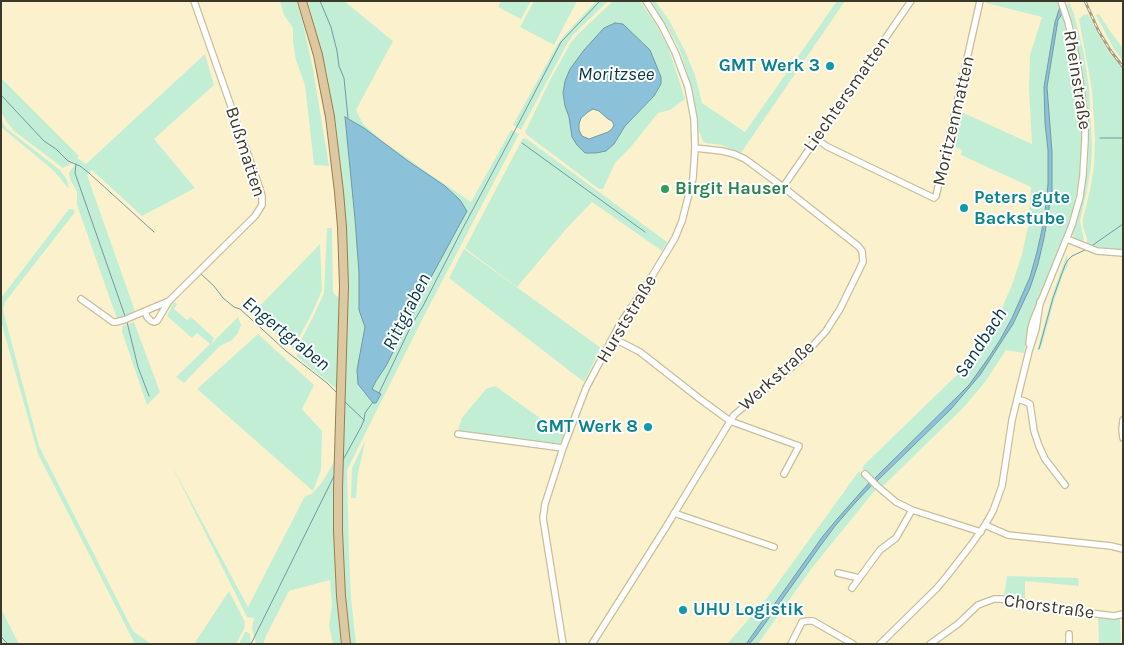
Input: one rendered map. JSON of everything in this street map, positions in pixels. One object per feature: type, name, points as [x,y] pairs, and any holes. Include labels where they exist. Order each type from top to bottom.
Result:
[{"type":"main road","points":[[302,1],[318,55],[330,117],[342,227],[344,286],[338,531],[341,596],[346,644]]},
{"type":"street","name":"Bußmatten","points":[[145,311],[147,317],[154,322],[160,318],[169,301],[258,213],[262,204],[194,1]]},
{"type":"street","name":"Hurststraße","points":[[563,644],[543,518],[544,504],[586,388],[620,324],[675,238],[682,221],[692,178],[695,148],[694,120],[688,87],[676,52],[646,1]]},
{"type":"street","name":"Liechtersmatten","points":[[783,187],[911,1]]},
{"type":"street","name":"Moritzenmatten","points":[[816,139],[828,147],[934,198],[980,1]]},
{"type":"street","name":"Rheinstraße","points":[[884,643],[937,588],[972,546],[993,511],[1002,486],[1017,399],[1036,329],[1040,302],[1072,225],[1080,197],[1083,175],[1085,120],[1082,88],[1062,1]]},
{"type":"street","name":"Werkstraße","points":[[592,644],[734,414],[798,362],[826,331],[840,309],[862,262],[862,251],[858,246],[745,159],[722,151],[695,148]]},
{"type":"street","points":[[1067,239],[1097,251],[1123,253]]},
{"type":"street","name":"Bußmatten","points":[[81,299],[113,322],[124,320],[169,301]]},
{"type":"street","points":[[613,338],[640,352],[730,421],[799,446],[784,474]]},
{"type":"street","points":[[1017,399],[1030,404],[1034,431],[1039,446],[1045,459],[1065,485]]},
{"type":"street","points":[[1123,420],[1123,438]]},
{"type":"street","points":[[458,434],[564,448]]},
{"type":"street","points":[[865,474],[896,502],[912,510],[981,532]]},
{"type":"street","points":[[852,588],[880,550],[896,538],[912,510]]},
{"type":"street","points":[[674,513],[774,547]]},
{"type":"street","points":[[985,525],[1008,535],[1123,549]]},
{"type":"street","points":[[838,573],[859,578]]},
{"type":"street","name":"Chorstraße","points":[[930,644],[958,624],[978,605],[994,599],[1001,598],[1066,610],[1114,616],[1123,614]]},
{"type":"street","points":[[791,644],[802,622],[807,621],[813,621],[854,644]]},
{"type":"street","points":[[1069,634],[1069,644]]},
{"type":"green space","points":[[280,1],[296,1],[302,19],[313,69],[329,166],[314,165],[305,85],[296,60],[293,28],[284,15]]},
{"type":"green space","points":[[308,1],[344,1],[393,41],[356,110],[363,124],[384,142],[471,202],[511,130],[519,134],[424,316],[347,470],[351,598],[356,644],[351,644],[343,556],[346,231],[337,131],[327,73]]},
{"type":"green space","points":[[501,1],[531,1],[521,19],[498,7]]},
{"type":"green space","points":[[534,1],[577,1],[554,45],[520,27]]},
{"type":"green space","points":[[596,1],[608,1],[573,35],[521,130],[513,125],[556,47]]},
{"type":"green space","points":[[613,1],[640,1],[669,49],[685,99],[670,110],[658,113],[630,148],[615,163],[603,189],[599,189],[525,132],[549,82],[577,35]],"holes":[[[615,23],[623,24],[650,50],[654,96],[625,126],[614,144],[572,137],[565,106],[570,69],[584,50]]]},
{"type":"green space","points":[[651,1],[655,1],[669,20],[685,51],[695,75],[702,103],[745,132],[837,1],[845,1],[741,153],[721,145],[703,141],[699,131],[693,91],[679,48]]},
{"type":"green space","points":[[986,1],[1058,1],[1060,7],[1055,22],[1044,87],[1048,184],[1043,225],[1037,252],[1030,277],[1012,318],[987,360],[969,385],[874,479],[862,468],[961,371],[1001,310],[1012,285],[1022,254],[1028,227],[1031,187],[961,155],[962,150],[951,145],[959,111],[1032,144],[1029,89],[1030,55],[1042,17],[986,3]]},
{"type":"green space","points":[[1069,2],[1084,54],[1089,88],[1092,147],[1091,166],[1080,221],[1084,240],[1082,241],[1074,238],[1072,234],[1078,216],[1088,165],[1089,129],[1087,101],[1076,36],[1067,5]]},
{"type":"green space","points":[[1062,14],[1071,42],[1081,107],[1082,160],[1074,207],[1063,241],[1029,324],[1024,353],[1006,350],[985,382],[964,407],[882,487],[876,482],[951,409],[980,375],[1013,324],[1030,288],[1052,191],[1047,87],[1058,20]]},
{"type":"green space","points":[[1088,14],[1108,51],[1123,70],[1123,250],[1089,246],[1083,227],[1094,166],[1095,137],[1092,90],[1079,19]]},
{"type":"green space","points":[[1099,14],[1123,48],[1123,61],[1114,49],[1096,15]]},
{"type":"green space","points":[[205,54],[214,85],[154,139],[195,188],[142,216],[92,170],[87,175],[135,311],[117,319],[77,205],[77,192],[70,179],[69,172],[75,162],[63,168],[14,131],[1,112],[1,78],[79,156],[77,158],[86,164]]},
{"type":"green space","points":[[1,120],[6,128],[60,170],[67,180],[69,189],[53,170],[1,127]]},
{"type":"green space","points":[[523,138],[527,139],[667,242],[662,251],[592,202],[567,228],[517,287],[465,248]]},
{"type":"green space","points":[[69,209],[73,209],[75,212],[5,302],[3,310],[39,446],[133,631],[151,644],[135,644],[38,454],[1,321],[1,298]]},
{"type":"green space","points":[[327,228],[332,228],[333,292],[336,296],[341,297],[338,390],[297,357],[297,348],[324,293]]},
{"type":"green space","points":[[320,244],[322,290],[293,349],[253,313]]},
{"type":"green space","points":[[464,249],[601,348],[584,382],[449,278]]},
{"type":"green space","points":[[1067,254],[1068,265],[1054,301],[1041,348],[1037,351],[1053,293]]},
{"type":"green space","points":[[174,302],[177,304],[174,309],[187,320],[191,317],[214,338],[211,344],[238,317],[241,325],[238,333],[232,340],[220,346],[184,383],[176,377],[210,344],[197,333],[192,338],[167,316]]},
{"type":"green space","points":[[134,322],[160,392],[147,405],[122,332],[123,326]]},
{"type":"green space","points":[[258,334],[314,385],[302,409],[322,431],[321,470],[313,491],[197,389]]},
{"type":"green space","points":[[495,386],[564,435],[562,441],[553,444],[458,429],[462,418],[486,389]]},
{"type":"green space","points":[[364,443],[358,473],[356,498],[351,498],[352,468]]},
{"type":"green space","points":[[336,458],[334,497],[336,575],[342,644],[333,644],[329,626],[332,605],[330,580],[289,591],[263,644],[256,644],[252,628],[254,618],[247,617],[170,462],[248,607],[305,496],[312,494],[323,481]]},
{"type":"green space","points":[[859,471],[869,483],[823,536],[746,644],[727,644],[767,598]]},
{"type":"green space","points":[[872,485],[876,489],[812,568],[758,644],[749,644],[821,545]]},
{"type":"green space","points":[[1007,576],[1078,578],[1079,586],[1025,581],[1025,599],[1004,596]]},
{"type":"green space","points":[[229,591],[245,622],[244,629],[236,644],[194,644]]},
{"type":"green space","points":[[1,609],[19,644],[1,644]]},
{"type":"green space","points":[[1098,615],[1120,618],[1121,644],[1099,644]]},
{"type":"green space","points":[[245,632],[250,634],[251,644],[239,644]]},
{"type":"water","points":[[1060,7],[1062,14],[1058,20],[1047,87],[1052,152],[1052,191],[1044,238],[1030,288],[1013,324],[980,375],[951,409],[876,482],[874,479],[969,385],[1000,340],[1030,277],[1043,225],[1046,204],[1048,150],[1044,87],[1055,22]]},
{"type":"water","name":"Moritzsee","points":[[615,23],[623,24],[650,50],[661,77],[661,84],[654,96],[625,126],[614,144],[606,151],[585,153],[572,137],[563,93],[570,69],[604,28]],"holes":[[[593,109],[599,111],[612,121],[614,125],[612,129],[589,139],[582,136],[579,130],[581,118]]]},
{"type":"water","points":[[345,117],[364,128],[445,186],[460,200],[467,211],[386,366],[372,389],[381,394],[376,403],[373,403],[358,384],[357,370],[365,327],[359,310],[359,273]]},
{"type":"water","points":[[869,483],[872,485],[836,525],[756,636],[749,644],[746,644],[823,536]]},
{"type":"waterway","points":[[320,1],[331,27],[339,66],[344,78],[348,118]]},
{"type":"waterway","name":"Rittgraben","points":[[379,393],[411,326],[561,42],[600,1]]},
{"type":"waterway","name":"Engertgraben","points":[[1,95],[44,141],[56,149],[68,161],[80,166],[89,173],[154,232]]},
{"type":"waterway","points":[[1100,138],[1123,138]]},
{"type":"waterway","points":[[522,143],[645,232]]},
{"type":"waterway","points":[[76,164],[75,173],[125,316]]},
{"type":"waterway","points":[[1090,247],[1123,224]]},
{"type":"waterway","points":[[1039,349],[1053,298],[1065,265],[1072,256],[1087,249]]},
{"type":"waterway","name":"Engertgraben","points":[[201,274],[223,298],[234,307],[240,309],[286,351],[338,394]]},
{"type":"waterway","points":[[127,322],[138,367],[149,396]]},
{"type":"waterway","name":"Engertgraben","points":[[344,401],[364,420]]},
{"type":"waterway","name":"Rittgraben","points":[[343,460],[361,427],[365,413],[373,402]]},
{"type":"waterway","name":"Rittgraben","points":[[251,644],[335,474]]},
{"type":"waterway","points":[[1,635],[8,644]]},
{"type":"railway","points":[[1085,1],[1098,30],[1123,67]]},
{"type":"place","name":"GMT Werk 3","points":[[830,66]]},
{"type":"place","name":"Birgit Hauser","points":[[665,189]]},
{"type":"place","name":"Peters gute Backstube","points":[[964,208]]},
{"type":"place","name":"GMT Werk 8","points":[[648,427]]},
{"type":"place","name":"UHU Logistik","points":[[683,610]]},
{"type":"water label","name":"Sandbach","points":[[981,343]]}]
